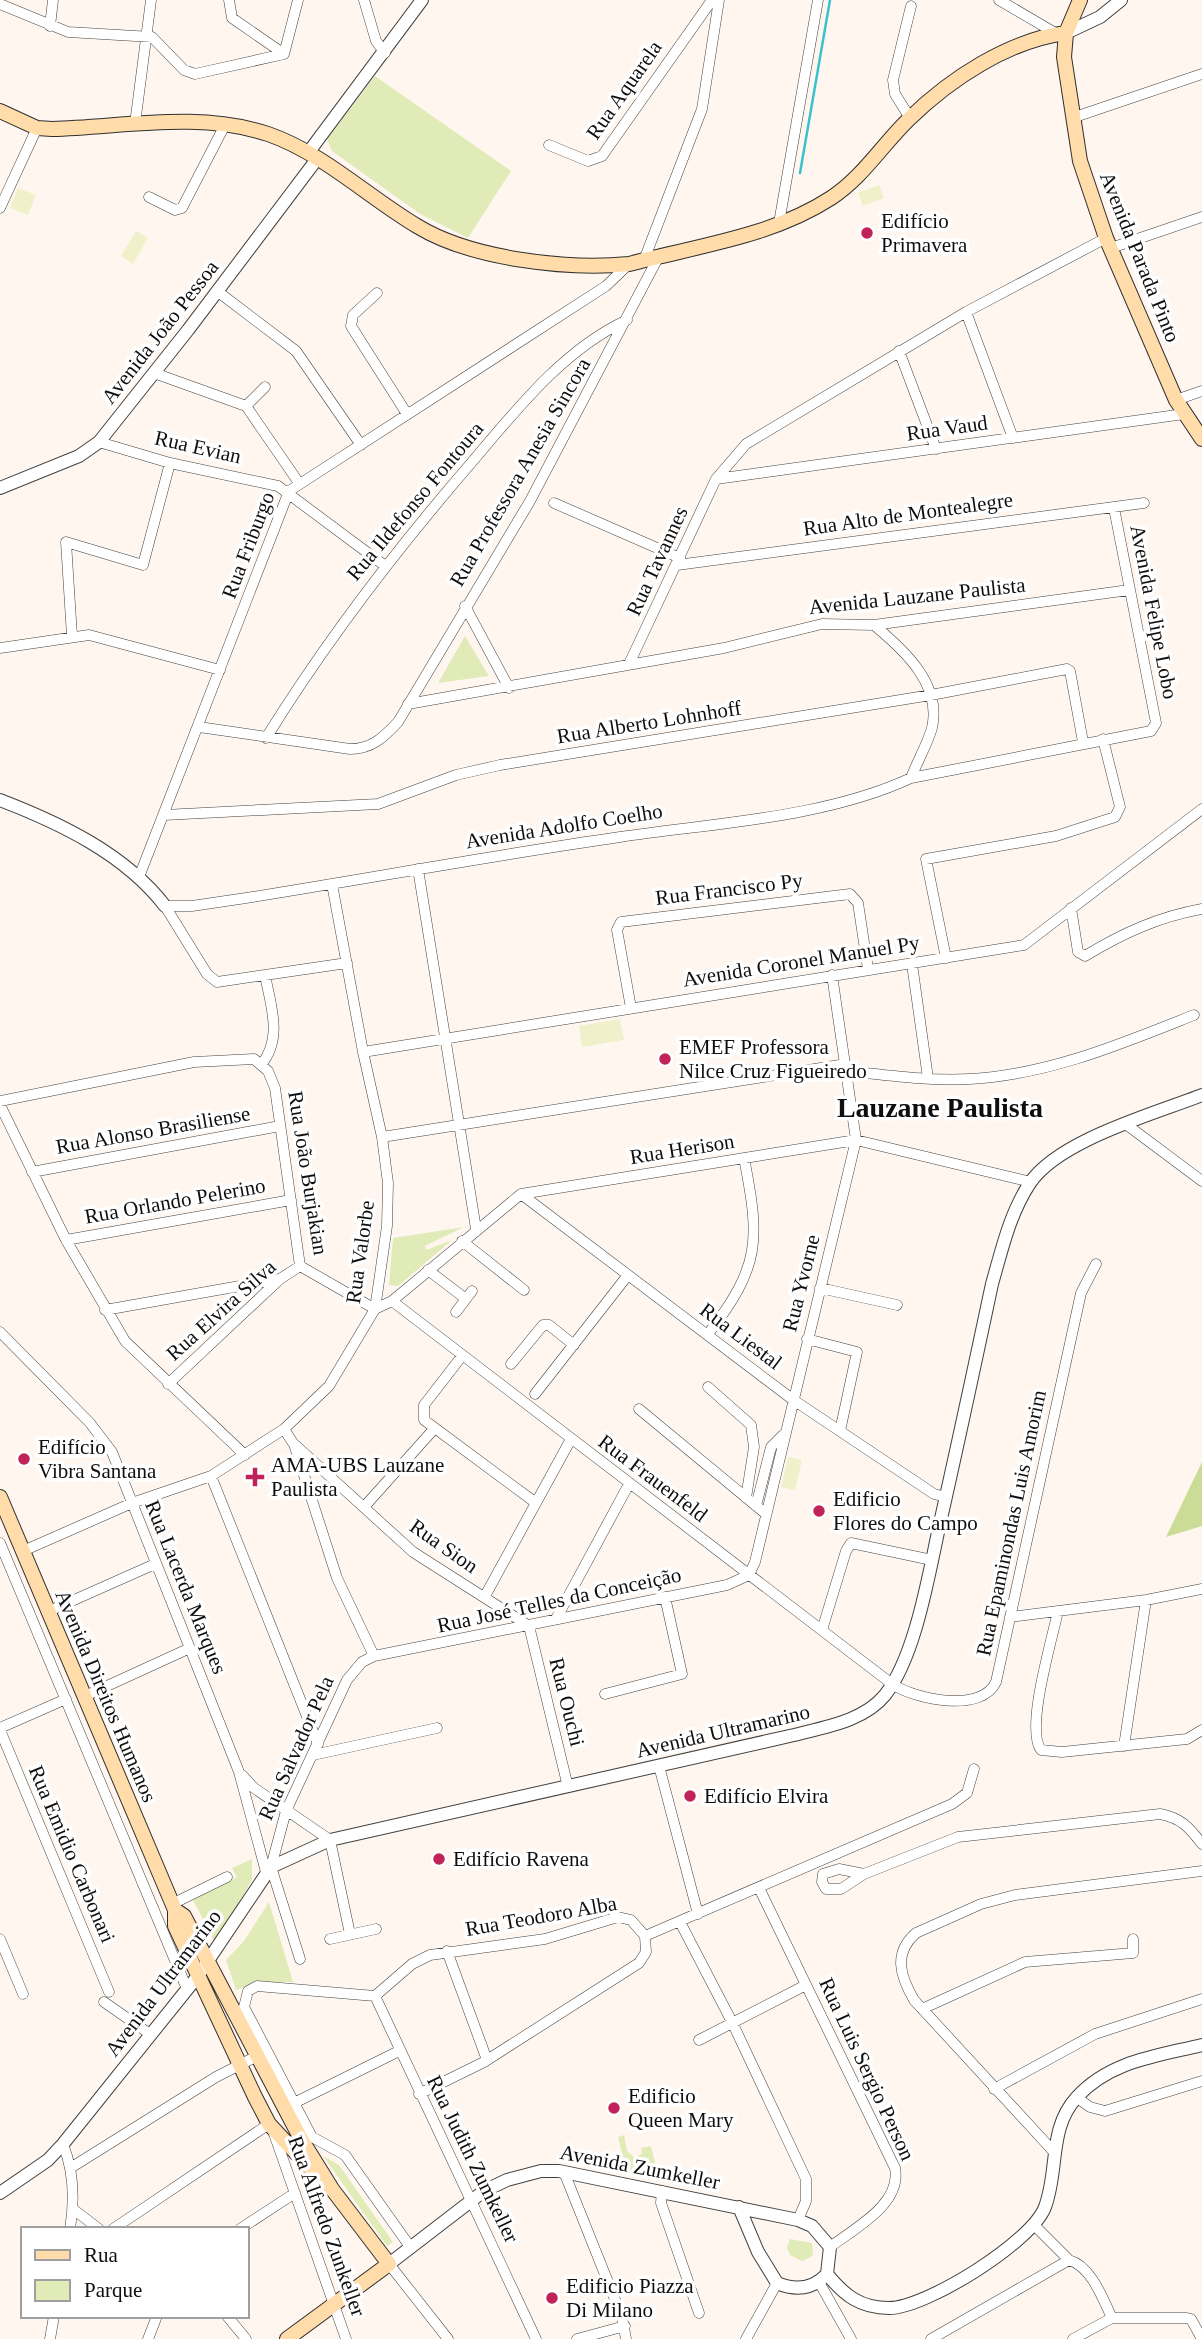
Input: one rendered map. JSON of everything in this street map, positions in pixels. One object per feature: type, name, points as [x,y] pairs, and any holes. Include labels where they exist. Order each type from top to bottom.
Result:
[{"type":"main road","name":"Avenida Parada Pinto","points":[[1080,0],[1061,33],[1072,118],[1083,171],[1108,243],[1176,400],[1202,439]]},
{"type":"main road","points":[[0,111],[37,128],[226,123],[281,139],[313,156],[417,226],[453,244],[561,263],[629,264],[760,231],[828,200],[856,179],[910,118],[980,65],[1037,39],[1061,33]]},
{"type":"main road","name":"Avenida Direitos Humanos","points":[[0,1497],[173,1907],[173,1921],[239,2065],[270,2125],[323,2184],[332,2189]]},
{"type":"main road","name":"Avenida Direitos Humanos","points":[[173,1907],[184,1916],[257,2056],[332,2189],[389,2264]]},
{"type":"main road","name":"Avenida Zumkeller","points":[[287,2339],[389,2264]]},
{"type":"street","points":[[50,26],[53,0]]},
{"type":"street","points":[[135,124],[151,0]]},
{"type":"street","points":[[229,0],[232,18],[284,54]]},
{"type":"street","points":[[284,54],[298,0]]},
{"type":"street","points":[[364,0],[376,41],[384,53]]},
{"type":"street","name":"Avenida João Pessoa","points":[[0,488],[79,456],[99,442],[218,291],[422,0]]},
{"type":"street","name":"Rua Aquarela","points":[[549,145],[589,161],[602,156],[712,0]]},
{"type":"street","name":"Rua Professora Anesia Sincora","points":[[408,704],[530,500],[627,319],[652,258],[702,109],[719,0]]},
{"type":"street","points":[[779,223],[818,0]]},
{"type":"street","points":[[999,0],[1061,33],[1100,18],[1121,0]]},
{"type":"street","points":[[0,4],[50,26],[81,34],[146,35],[160,44],[184,70],[195,74],[284,54]]},
{"type":"street","points":[[910,118],[895,94],[893,79],[911,6]]},
{"type":"street","points":[[1034,19],[1037,39]]},
{"type":"street","points":[[1072,118],[1202,74]]},
{"type":"street","points":[[149,197],[175,209],[182,208],[226,123]]},
{"type":"street","points":[[0,208],[37,128]]},
{"type":"street","name":"Rua Tavannes","points":[[629,664],[716,479],[746,444],[966,312],[1108,243],[1202,217]]},
{"type":"street","name":"Rua Friburgo","points":[[139,877],[289,491],[299,482],[361,445],[606,286],[629,264]]},
{"type":"street","points":[[218,291],[296,351],[361,445]]},
{"type":"street","points":[[377,293],[353,315],[351,326],[407,414]]},
{"type":"street","points":[[966,312],[1013,438]]},
{"type":"street","name":"Rua Ildefonso Fontoura","points":[[266,738],[325,647],[384,565],[551,373],[608,328],[627,319]]},
{"type":"street","points":[[899,351],[936,449]]},
{"type":"street","points":[[154,373],[246,406],[299,482]]},
{"type":"street","points":[[246,406],[265,387]]},
{"type":"street","points":[[1176,400],[1202,391]]},
{"type":"street","name":"Rua Vaud","points":[[716,479],[1184,414]]},
{"type":"street","name":"Rua Evian","points":[[99,442],[170,463],[265,482],[289,491],[384,565]]},
{"type":"street","points":[[72,636],[66,542],[143,565],[170,463]]},
{"type":"street","points":[[554,503],[678,562]]},
{"type":"street","name":"Rua Alto de Montealegre","points":[[678,562],[1144,503]]},
{"type":"street","name":"Avenida Felipe Lobo","points":[[1114,508],[1156,723]]},
{"type":"street","name":"Avenida Lauzane Paulista","points":[[629,664],[724,648],[822,624],[874,625],[1129,590]]},
{"type":"street","points":[[465,606],[509,688]]},
{"type":"street","points":[[874,625],[915,664],[931,695],[932,728],[911,778]]},
{"type":"street","points":[[0,648],[72,636],[114,640],[220,670]]},
{"type":"street","points":[[199,727],[361,749],[386,735],[408,704],[509,688],[629,664]]},
{"type":"street","name":"Rua Alberto Lohnhoff","points":[[164,815],[378,804],[456,775],[500,765],[931,695],[1067,669],[1070,671],[1083,742]]},
{"type":"street","name":"Avenida Adolfo Coelho","points":[[165,906],[183,907],[817,808],[875,795],[911,778],[1151,730],[1156,723]]},
{"type":"street","points":[[946,958],[926,859],[1056,836],[1115,817],[1120,807],[1103,739]]},
{"type":"street","points":[[0,800],[78,836],[139,877],[165,906],[207,974],[217,982],[347,963]]},
{"type":"street","name":"Avenida Coronel Manuel Py","points":[[363,1052],[1024,945],[1202,809]]},
{"type":"street","points":[[418,869],[457,1125],[476,1229]]},
{"type":"street","name":"Rua Valorbe","points":[[23,1551],[132,1503],[211,1476],[284,1429],[329,1386],[374,1309],[388,1209],[383,1137],[363,1052],[332,884]]},
{"type":"street","name":"Rua Francisco Py","points":[[631,1008],[617,930],[621,922],[850,894],[858,903],[868,970]]},
{"type":"street","points":[[173,919],[183,907]]},
{"type":"street","points":[[1071,908],[1078,953],[1085,956],[1125,932],[1157,918],[1202,909]]},
{"type":"street","points":[[912,964],[928,1078]]},
{"type":"street","points":[[245,1455],[125,1341],[66,1240],[0,1103],[194,1062],[244,1058],[261,1065],[272,1050],[275,1034],[265,975]]},
{"type":"street","points":[[832,975],[856,1140]]},
{"type":"street","points":[[383,1137],[846,1068],[928,1078],[1004,1075],[1070,1061],[1194,1016]]},
{"type":"street","name":"Rua João Burjakian","points":[[261,1065],[272,1079],[300,1266],[374,1309]]},
{"type":"street","name":"Avenida Ultramarino","points":[[0,2193],[48,2160],[63,2144],[197,1977],[269,1869],[330,1840],[829,1726],[861,1714],[884,1696],[892,1684],[914,1630],[1006,1234],[1031,1182],[1043,1168],[1062,1154],[1202,1096]]},
{"type":"street","points":[[1127,1125],[1202,1181]]},
{"type":"street","name":"Rua Alonso Brasiliense","points":[[32,1171],[280,1126]]},
{"type":"street","name":"Rua Herison","points":[[374,1309],[392,1301],[521,1194],[856,1140],[1031,1182]]},
{"type":"street","name":"Rua Yvorne","points":[[749,1575],[856,1140]]},
{"type":"street","points":[[708,1334],[745,1282],[754,1244],[754,1213],[744,1158]]},
{"type":"street","name":"Rua Liestal","points":[[521,1194],[792,1399],[934,1494],[946,1497]]},
{"type":"street","name":"Rua Orlando Pelerino","points":[[66,1240],[291,1200]]},
{"type":"street","points":[[462,1241],[524,1290]]},
{"type":"street","name":"Rua Epaminondas Luis Amorim","points":[[892,1684],[903,1691],[924,1697],[975,1700],[987,1695],[996,1682],[1081,1293],[1096,1264]]},
{"type":"street","name":"Rua Elvira Silva","points":[[168,1384],[280,1279],[300,1266]]},
{"type":"street","points":[[428,1270],[469,1295],[456,1312]]},
{"type":"street","points":[[536,1394],[628,1275]]},
{"type":"street","points":[[105,1310],[280,1279]]},
{"type":"street","points":[[820,1288],[897,1305]]},
{"type":"street","name":"Rua Frauenfeld","points":[[392,1301],[892,1684]]},
{"type":"street","points":[[511,1364],[543,1325],[549,1325],[573,1345]]},
{"type":"street","name":"Rua Lacerda Marques","points":[[0,1332],[98,1432],[112,1452],[239,1772],[300,1959]]},
{"type":"street","points":[[807,1339],[857,1352],[841,1431]]},
{"type":"street","points":[[462,1356],[424,1405],[424,1420],[536,1503]]},
{"type":"street","points":[[708,1387],[748,1419],[754,1433],[746,1498]]},
{"type":"street","points":[[639,1409],[766,1514]]},
{"type":"street","name":"Rua Sion","points":[[284,1429],[293,1443],[413,1552],[529,1626]]},
{"type":"street","points":[[364,1507],[434,1429]]},
{"type":"street","name":"Rua Yvorne","points":[[756,1506],[771,1447],[783,1435]]},
{"type":"street","points":[[485,1596],[571,1439]]},
{"type":"street","points":[[293,1443],[337,1578],[374,1656]]},
{"type":"street","points":[[211,1476],[318,1744]]},
{"type":"street","points":[[556,1619],[629,1484]]},
{"type":"street","points":[[822,1630],[849,1545],[856,1542],[932,1560]]},
{"type":"street","points":[[0,1543],[187,1989]]},
{"type":"street","points":[[47,1612],[155,1564]]},
{"type":"street","name":"Rua José Telles da Conceição","points":[[374,1656],[727,1586],[749,1575]]},
{"type":"street","points":[[1010,1617],[1146,1600],[1202,1588]]},
{"type":"street","points":[[605,1694],[682,1674],[665,1597]]},
{"type":"street","points":[[1124,1746],[1146,1600]]},
{"type":"street","points":[[1058,1611],[1036,1718],[1037,1744],[1048,1751],[1124,1746],[1187,1739],[1202,1730]]},
{"type":"street","name":"Rua Ouchi","points":[[529,1626],[568,1787]]},
{"type":"street","points":[[83,1697],[190,1648]]},
{"type":"street","name":"Rua Salvador Pela","points":[[269,1869],[286,1811],[347,1680],[362,1662],[374,1656]]},
{"type":"street","points":[[0,1729],[66,1699]]},
{"type":"street","points":[[313,1755],[436,1728]]},
{"type":"street","name":"Rua Emidio Carbonari","points":[[0,1729],[107,1997],[150,2034]]},
{"type":"street","points":[[659,1766],[698,1914]]},
{"type":"street","points":[[419,2094],[486,2060],[641,1961],[646,1952],[645,1936],[960,1800],[971,1787],[974,1769]]},
{"type":"street","name":"Rua Lacerda Marques","points":[[239,1772],[254,1788],[330,1840]]},
{"type":"street","points":[[864,1874],[958,1838],[1160,1814],[1174,1816],[1187,1824],[1202,1843]]},
{"type":"street","points":[[330,1840],[350,1934]]},
{"type":"street","points":[[1054,2152],[922,2009],[906,1987],[900,1971],[900,1956],[906,1942],[916,1933],[981,1904],[1016,1895],[1202,1871]]},
{"type":"street","points":[[173,1907],[227,1877]]},
{"type":"street","name":"Rua Luis Sergio Person","points":[[759,1888],[891,2157],[896,2174],[891,2196],[830,2247]]},
{"type":"street","name":"Rua Teodoro Alba","points":[[375,1996],[422,1958],[447,1951],[545,1939],[618,1917],[631,1920],[645,1936]]},
{"type":"street","points":[[680,1922],[732,2022],[806,2179],[806,2202],[798,2220]]},
{"type":"street","points":[[330,1939],[376,1929]]},
{"type":"street","points":[[0,1938],[23,1994]]},
{"type":"street","points":[[922,2009],[1025,1962],[1133,1953],[1133,1939]]},
{"type":"street","points":[[447,1951],[486,2060]]},
{"type":"street","points":[[0,1966],[8,1957]]},
{"type":"street","points":[[375,1996],[265,1985],[248,1991],[245,2012],[312,2137],[345,2155],[411,2248]]},
{"type":"street","points":[[699,2040],[806,1985]]},
{"type":"street","name":"Rua Judith Zumkeller","points":[[375,1996],[536,2339]]},
{"type":"street","points":[[994,2089],[1095,2034],[1202,1999]]},
{"type":"street","points":[[823,2278],[849,2299],[886,2308],[899,2307],[954,2282],[1010,2246],[1034,2225],[1045,2207],[1054,2152],[1066,2110],[1076,2097],[1110,2070],[1202,2045]]},
{"type":"street","points":[[293,2103],[399,2050]]},
{"type":"street","points":[[72,2167],[257,2056]]},
{"type":"street","points":[[1076,2097],[1090,2107],[1105,2111],[1202,2081]]},
{"type":"street","points":[[116,2227],[270,2125]]},
{"type":"street","name":"Rua Alfredo Zunkeller","points":[[270,2125],[346,2339]]},
{"type":"street","points":[[63,2144],[72,2167],[73,2209],[70,2227]]},
{"type":"street","name":"Avenida Zumkeller","points":[[389,2264],[469,2201],[495,2185],[541,2171],[564,2172],[798,2220],[812,2226],[830,2247]]},
{"type":"street","points":[[564,2172],[625,2326],[626,2339]]},
{"type":"street","points":[[662,2192],[661,2203],[699,2313]]},
{"type":"street","points":[[243,2227],[295,2193]]},
{"type":"street","points":[[739,2207],[758,2252],[777,2283],[802,2288],[823,2278]]},
{"type":"street","points":[[73,2209],[96,2227]]},
{"type":"street","points":[[1034,2225],[1069,2260],[1078,2264],[1088,2274],[1112,2318]]},
{"type":"street","points":[[830,2247],[823,2278],[850,2339]]},
{"type":"street","points":[[931,2339],[1069,2260]]},
{"type":"street","name":"Avenida Direitos Humanos","points":[[389,2264],[448,2339]]},
{"type":"street","points":[[746,2339],[777,2283]]},
{"type":"street","points":[[50,2339],[54,2318]]},
{"type":"street","points":[[148,2339],[157,2318]]},
{"type":"street","points":[[229,2318],[246,2339]]},
{"type":"street","points":[[1073,2339],[1112,2318],[1189,2318],[1202,2339]]},
{"type":"street","points":[[577,2339],[625,2326]]},
{"type":"green space","points":[[375,76],[511,171],[468,238],[420,214],[332,151],[327,139]]},
{"type":"green space","points":[[879,185],[884,198],[863,206],[858,193]]},
{"type":"green space","points":[[18,188],[36,195],[28,215],[10,208]]},
{"type":"green space","points":[[136,231],[148,238],[133,264],[121,256]]},
{"type":"green space","points":[[465,636],[489,676],[438,683]]},
{"type":"green space","points":[[620,1019],[624,1040],[582,1047],[579,1026]]},
{"type":"green space","points":[[464,1227],[425,1246],[426,1250],[452,1240],[398,1286],[389,1285],[393,1238]]},
{"type":"green space","points":[[788,1457],[802,1460],[795,1490],[781,1487]]},
{"type":"green space","points":[[1202,1462],[1202,1526],[1166,1537]]},
{"type":"green space","points":[[252,1859],[252,1880],[215,1943],[192,1898],[237,1877],[232,1868]]},
{"type":"green space","points":[[269,1902],[293,1982],[259,1982],[236,1990],[226,1960],[244,1941]]},
{"type":"green space","points":[[624,2135],[627,2151],[634,2157],[642,2154],[641,2148],[651,2146],[659,2180],[604,2168],[603,2164],[623,2159],[618,2137]]},
{"type":"green space","points":[[323,2156],[339,2165],[393,2242],[387,2246]]},
{"type":"green space","points":[[790,2239],[812,2243],[813,2256],[802,2261],[790,2255],[787,2248]]},
{"type":"waterway","points":[[800,173],[830,0]]},
{"type":"place","name":"Edifício Primavera","points":[[867,233]]},
{"type":"place","name":"EMEF Professora Nilce Cruz Figueiredo","points":[[665,1059]]},
{"type":"place","name":"Edifício Vibra Santana","points":[[24,1459]]},
{"type":"place","name":"AMA-UBS Lauzane Paulista","points":[[255,1477]]},
{"type":"place","name":"Edificio Flores do Campo","points":[[819,1511]]},
{"type":"place","name":"Edifício Elvira","points":[[690,1796]]},
{"type":"place","name":"Edifício Ravena","points":[[439,1859]]},
{"type":"place","name":"Edificio Queen Mary","points":[[614,2108]]},
{"type":"place","name":"Edificio Piazza Di Milano","points":[[552,2298]]},
{"type":"district","name":"Lauzane Paulista","points":[[940,1107]]}]
